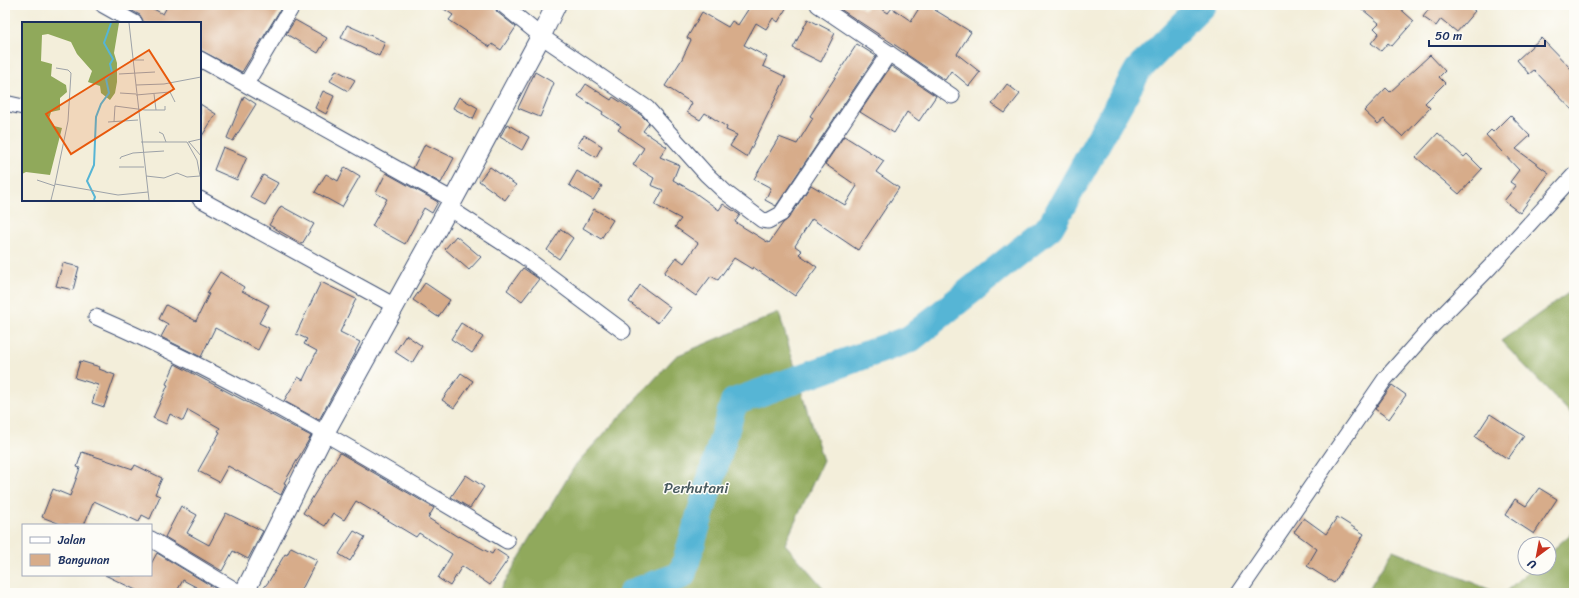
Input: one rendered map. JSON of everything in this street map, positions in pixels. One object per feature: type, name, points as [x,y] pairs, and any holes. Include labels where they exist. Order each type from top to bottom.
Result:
[{"type":"street","points":[[103,5],[133,22]]},
{"type":"street","points":[[246,84],[293,5]]},
{"type":"street","points":[[503,5],[541,36],[647,108],[706,174],[725,192],[762,220],[768,221],[781,214],[889,53]]},
{"type":"street","points":[[244,593],[326,432],[451,204],[556,5]]},
{"type":"street","points":[[818,5],[952,96]]},
{"type":"street","points":[[201,60],[246,84],[451,204],[624,331]]},
{"type":"street","points":[[5,103],[22,107]]},
{"type":"street","points":[[1238,593],[1385,379],[1431,327],[1490,267],[1574,175]]},
{"type":"street","points":[[201,200],[395,306]]},
{"type":"street","points":[[96,317],[176,353],[326,432],[507,541]]},
{"type":"street","points":[[152,540],[240,593]]},
{"type":"green space","points":[[1574,289],[1574,454],[1571,414],[1501,341]]},
{"type":"green space","name":"Perhutani","points":[[779,313],[823,461],[785,544],[828,593],[498,593],[576,464],[676,356]]},
{"type":"green space","points":[[1574,531],[1574,593],[1504,593],[1523,576],[1557,576],[1557,546]]},
{"type":"green space","points":[[1393,550],[1498,593],[1366,593]]},
{"type":"building","points":[[121,5],[146,5],[163,14],[168,5],[283,5],[242,72],[201,51],[201,22],[144,22],[140,15]]},
{"type":"building","points":[[438,5],[494,5],[497,12],[516,27],[501,50],[492,44],[490,47],[449,20],[453,15]]},
{"type":"building","points":[[751,5],[788,5],[778,22],[773,18],[766,29],[756,23],[744,45],[767,57],[763,66],[786,77],[747,157],[730,146],[737,135],[726,130],[727,127],[705,113],[700,120],[687,112],[692,103],[665,86],[682,59],[691,40],[687,38],[702,12],[728,27],[732,21],[738,25]]},
{"type":"building","points":[[834,5],[856,5],[865,10],[868,5],[876,5],[888,13],[892,8],[911,21],[921,5],[939,5],[935,10],[971,32],[957,54],[980,72],[969,86],[951,71],[945,80]]},
{"type":"building","points":[[1357,5],[1396,5],[1414,21],[1392,46],[1388,43],[1381,51],[1371,43],[1379,33],[1374,28],[1379,23]]},
{"type":"building","points":[[1424,5],[1468,5],[1475,11],[1457,32],[1441,19],[1436,26],[1423,17],[1429,9]]},
{"type":"building","points":[[808,19],[835,33],[821,62],[793,48]]},
{"type":"building","points":[[295,20],[327,38],[318,53],[286,34]]},
{"type":"building","points":[[347,25],[385,42],[379,56],[341,38]]},
{"type":"building","points":[[1541,38],[1574,72],[1574,112],[1534,70],[1529,74],[1517,60]]},
{"type":"building","points":[[857,44],[876,56],[776,206],[765,200],[771,188],[754,179],[779,137],[797,144],[813,118],[810,116]]},
{"type":"building","points":[[1430,55],[1445,71],[1439,77],[1445,83],[1425,103],[1430,108],[1403,137],[1384,119],[1378,124],[1364,111],[1386,88],[1390,92]]},
{"type":"building","points":[[891,66],[936,96],[919,121],[907,112],[894,133],[860,112]]},
{"type":"building","points":[[336,70],[355,80],[348,91],[330,81]]},
{"type":"building","points":[[535,72],[554,83],[540,117],[518,108]]},
{"type":"building","points":[[586,84],[611,100],[613,97],[641,115],[649,123],[643,131],[667,147],[660,157],[679,165],[673,180],[694,192],[719,210],[723,204],[740,215],[735,222],[769,243],[783,223],[788,219],[811,185],[845,205],[857,186],[825,164],[844,136],[884,161],[876,172],[899,188],[858,250],[812,219],[795,246],[802,251],[799,254],[817,267],[795,296],[753,267],[752,269],[734,258],[718,280],[711,276],[696,296],[664,273],[676,257],[684,263],[698,243],[675,227],[681,219],[655,205],[663,190],[651,185],[654,178],[633,165],[644,148],[618,130],[621,126],[578,96]]},
{"type":"building","points":[[1007,84],[1020,94],[1005,113],[992,104]]},
{"type":"building","points":[[323,91],[334,96],[326,114],[315,108]]},
{"type":"building","points":[[244,96],[256,104],[233,141],[227,138]]},
{"type":"building","points":[[459,97],[478,108],[473,119],[453,108]]},
{"type":"building","points":[[201,105],[216,114],[201,137]]},
{"type":"building","points":[[1510,115],[1530,136],[1516,149],[1549,173],[1520,213],[1504,201],[1516,186],[1510,182],[1519,170],[1486,135],[1491,130],[1493,132]]},
{"type":"building","points":[[507,124],[529,137],[522,150],[500,137]]},
{"type":"building","points":[[1438,133],[1464,157],[1467,154],[1482,169],[1459,194],[1416,157]]},
{"type":"building","points":[[584,135],[602,146],[596,157],[577,146]]},
{"type":"building","points":[[425,144],[454,158],[441,183],[413,168]]},
{"type":"building","points":[[223,147],[247,157],[237,180],[214,170]]},
{"type":"building","points":[[345,167],[360,176],[342,207],[315,192],[326,174],[338,181]]},
{"type":"building","points":[[490,167],[516,185],[505,200],[479,181]]},
{"type":"building","points":[[577,171],[602,186],[593,200],[569,185]]},
{"type":"building","points":[[386,173],[438,202],[432,213],[424,208],[405,244],[372,226],[387,199],[376,193]]},
{"type":"building","points":[[263,175],[278,183],[265,205],[250,197]]},
{"type":"building","points":[[281,206],[314,224],[302,244],[269,225]]},
{"type":"building","points":[[594,209],[613,220],[601,239],[583,228]]},
{"type":"building","points":[[561,229],[573,238],[559,259],[547,250]]},
{"type":"building","points":[[456,236],[481,257],[469,270],[445,249]]},
{"type":"building","points":[[63,263],[79,267],[73,290],[56,286]]},
{"type":"building","points":[[523,268],[539,279],[522,301],[507,290]]},
{"type":"building","points":[[220,272],[244,287],[242,291],[269,305],[259,323],[269,328],[258,350],[215,328],[201,357],[161,337],[168,324],[159,319],[166,305],[196,321],[209,294],[207,293]]},
{"type":"building","points":[[321,282],[356,299],[340,332],[360,342],[319,420],[284,401],[298,377],[303,380],[317,351],[304,344],[307,339],[296,334]]},
{"type":"building","points":[[425,283],[450,300],[438,317],[413,300]]},
{"type":"building","points":[[640,285],[670,307],[658,323],[629,302]]},
{"type":"building","points":[[461,323],[483,337],[472,353],[451,339]]},
{"type":"building","points":[[406,335],[422,346],[412,363],[395,352]]},
{"type":"building","points":[[80,361],[100,367],[99,369],[115,375],[104,407],[92,403],[98,385],[75,378]]},
{"type":"building","points":[[175,364],[311,436],[284,483],[286,484],[281,495],[228,466],[219,482],[198,471],[220,432],[218,431],[220,428],[188,410],[183,421],[170,414],[166,424],[153,418],[168,385],[166,384]]},
{"type":"building","points":[[461,373],[473,381],[454,408],[442,400]]},
{"type":"building","points":[[1392,385],[1406,395],[1389,419],[1375,409]]},
{"type":"building","points":[[1490,414],[1524,436],[1508,459],[1475,437]]},
{"type":"building","points":[[82,452],[133,469],[135,465],[162,478],[155,494],[160,496],[150,519],[142,515],[139,522],[94,501],[84,524],[60,524],[42,517],[53,489],[70,496],[80,468],[77,467]]},
{"type":"building","points":[[340,453],[434,508],[428,518],[458,537],[459,536],[492,554],[495,549],[509,558],[490,585],[462,566],[450,586],[438,578],[452,554],[419,533],[416,537],[356,501],[344,520],[333,513],[325,526],[303,513]]},
{"type":"building","points":[[466,475],[484,487],[470,508],[451,497]]},
{"type":"building","points":[[1539,488],[1557,499],[1534,534],[1505,515],[1515,499],[1526,506]]},
{"type":"building","points":[[181,506],[197,515],[187,533],[209,545],[226,513],[263,531],[248,559],[233,551],[222,571],[165,537]]},
{"type":"building","points":[[1337,517],[1364,534],[1334,583],[1307,566],[1317,549],[1294,532],[1304,518],[1326,534]]},
{"type":"building","points":[[354,531],[365,537],[350,561],[339,554]]},
{"type":"building","points":[[291,547],[317,560],[300,593],[260,593],[285,554],[287,555]]},
{"type":"building","points":[[157,553],[223,593],[207,593],[183,580],[176,593],[142,593],[107,576],[152,576],[152,562]]},
{"type":"waterway","points":[[632,593],[682,575],[734,402],[910,339],[1050,227],[1138,70],[1202,5]]}]
